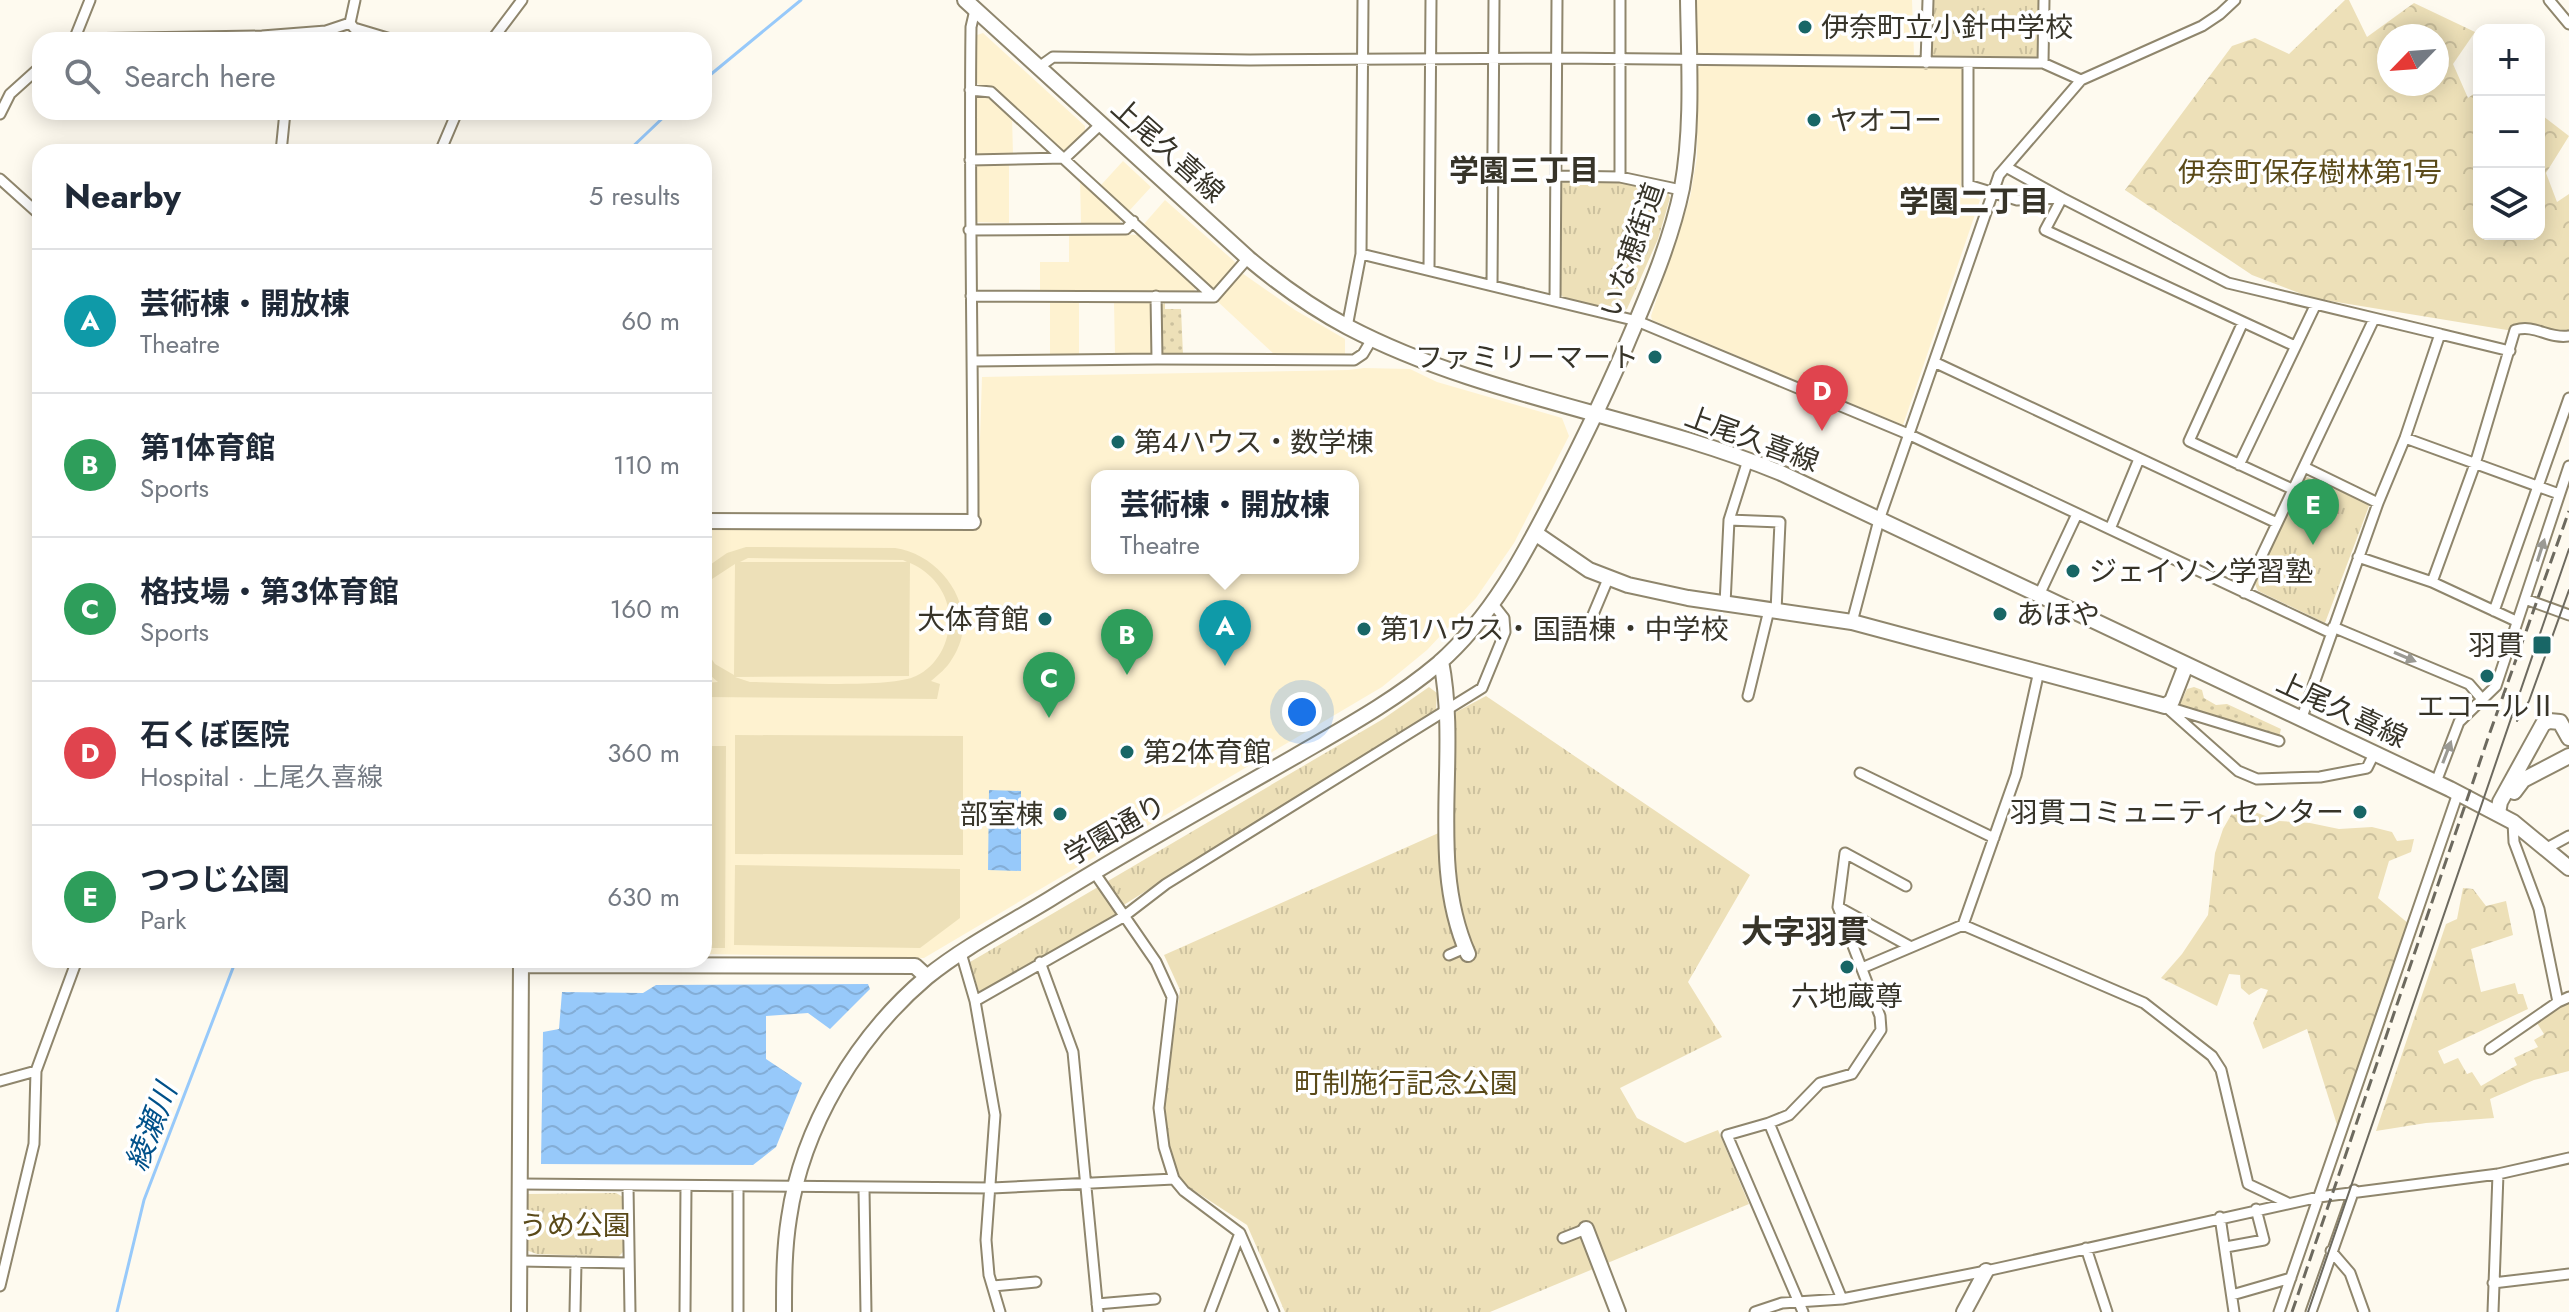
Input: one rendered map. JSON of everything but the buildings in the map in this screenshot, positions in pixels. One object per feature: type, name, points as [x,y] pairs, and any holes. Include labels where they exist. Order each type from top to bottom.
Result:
[{"type":"street","points":[[77,32],[90,0]]},
{"type":"street","points":[[350,23],[355,0]]},
{"type":"street","points":[[498,32],[522,0]]},
{"type":"street","points":[[1347,327],[1361,254],[1363,0]]},
{"type":"street","points":[[1429,269],[1431,0]]},
{"type":"street","points":[[1492,285],[1494,0]]},
{"type":"street","points":[[1555,301],[1557,0]]},
{"type":"street","points":[[1620,0],[1620,177]]},
{"type":"street","name":"いな穂街道","points":[[1596,414],[1667,244],[1681,190],[1688,146],[1688,0]]},
{"type":"street","points":[[1926,63],[1928,0]]},
{"type":"street","points":[[2043,63],[2044,0]]},
{"type":"street","points":[[1852,622],[1879,520],[1999,175],[2081,80],[2202,26],[2235,0]]},
{"type":"street","points":[[2549,0],[2569,24]]},
{"type":"street","points":[[712,521],[973,522],[970,5]]},
{"type":"street","name":"上尾久喜線","points":[[970,5],[1248,258],[1295,295],[1347,327],[1471,378],[1748,460],[2436,782],[2513,822],[2569,868]]},
{"type":"street","points":[[320,32],[350,23]]},
{"type":"street","points":[[350,23],[354,28],[367,32]]},
{"type":"street","points":[[1039,67],[1053,57],[2043,63],[2081,80]]},
{"type":"street","points":[[1968,64],[1968,185],[2017,200],[2062,198]]},
{"type":"street","points":[[0,114],[10,94],[32,74]]},
{"type":"street","points":[[970,90],[991,92],[1214,297]]},
{"type":"street","points":[[282,144],[284,120]]},
{"type":"street","points":[[443,144],[454,120]]},
{"type":"street","points":[[970,160],[1065,158],[1101,124]]},
{"type":"street","points":[[2006,167],[2228,283],[2510,351]]},
{"type":"street","points":[[1556,176],[1620,177],[1681,190]]},
{"type":"street","points":[[0,179],[32,208]]},
{"type":"street","points":[[2062,198],[2045,230],[2295,346]]},
{"type":"street","points":[[969,230],[1126,229],[1133,221]]},
{"type":"street","points":[[1361,254],[1637,321],[1908,434],[2244,593],[2469,684],[2482,699]]},
{"type":"street","points":[[971,296],[1214,297],[1248,258]]},
{"type":"street","points":[[1156,296],[1157,359]]},
{"type":"street","points":[[2239,465],[2315,306]]},
{"type":"street","points":[[2244,593],[2374,319]]},
{"type":"street","points":[[2243,322],[2189,441],[2292,489]]},
{"type":"street","points":[[2432,582],[2475,464],[2515,330],[2527,326],[2556,338],[2569,336]]},
{"type":"street","points":[[2301,720],[2440,334]]},
{"type":"street","points":[[973,361],[1354,360],[1363,354],[1372,339]]},
{"type":"street","points":[[1934,362],[2277,523]]},
{"type":"street","points":[[2494,611],[2569,398]]},
{"type":"street","name":"学園通り","points":[[784,1312],[787,1233],[795,1188],[809,1144],[838,1084],[878,1027],[927,977],[961,953],[1094,872],[1366,715],[1441,661],[1493,604],[1535,533],[1596,414]]},
{"type":"street","points":[[2405,438],[2559,494]]},
{"type":"street","points":[[2110,529],[2139,459]]},
{"type":"street","points":[[1725,604],[1729,520],[1748,460]]},
{"type":"street","points":[[2436,782],[2459,722],[2496,686],[2569,466]]},
{"type":"street","points":[[2304,467],[2378,503]]},
{"type":"street","points":[[2039,595],[2077,514]]},
{"type":"street","points":[[1729,520],[1780,522],[1772,610],[1748,696]]},
{"type":"street","points":[[1535,533],[1569,558],[1608,579],[1657,593],[1852,622],[2165,706],[2279,741]]},
{"type":"street","points":[[2358,557],[2432,582],[2516,621]]},
{"type":"street","points":[[1584,636],[1608,579]]},
{"type":"street","points":[[2525,599],[2568,612]]},
{"type":"street","points":[[975,1001],[1123,917],[1166,884],[1482,688],[1493,668],[1505,632],[1504,618],[1493,604]]},
{"type":"street","points":[[1441,661],[1448,710],[1445,845],[1455,918],[1467,951],[1449,955]]},
{"type":"street","points":[[2165,706],[2172,701],[2186,665]]},
{"type":"street","points":[[1963,925],[2016,775],[2039,671]]},
{"type":"street","points":[[2165,706],[2238,771],[2257,779],[2320,777],[2367,768],[2374,754]]},
{"type":"street","points":[[2498,813],[2500,802],[2539,728],[2549,721],[2560,722],[2569,738]]},
{"type":"street","points":[[2530,747],[2533,759],[2542,771]]},
{"type":"street","points":[[2498,813],[2519,784],[2569,756]]},
{"type":"street","points":[[1860,773],[1994,838]]},
{"type":"street","points":[[2279,1312],[2458,793]]},
{"type":"street","points":[[2513,822],[2514,842],[2539,909],[2558,1002]]},
{"type":"street","points":[[2547,848],[2569,836]]},
{"type":"street","points":[[1803,1312],[1727,1135],[1789,1115],[1820,1083],[1852,1074],[1881,1030],[1880,1016],[1838,907],[1845,853],[1906,886]]},
{"type":"street","points":[[1094,872],[1156,962],[1172,997],[1159,1108],[1164,1147],[1174,1179],[1184,1191],[1240,1233],[1274,1312]]},
{"type":"street","points":[[1838,907],[1911,947]]},
{"type":"street","points":[[1862,968],[1963,925],[2144,1003],[2212,1056],[2221,1070],[2248,1184],[2288,1203]]},
{"type":"street","points":[[961,953],[975,1001],[995,1115],[986,1240],[989,1275],[1000,1312]]},
{"type":"street","points":[[1040,962],[1073,1052],[1098,1308],[1155,1299]]},
{"type":"street","points":[[712,964],[915,966],[927,977]]},
{"type":"street","points":[[0,1286],[34,1144],[36,1071],[74,968]]},
{"type":"street","points":[[519,1312],[522,968]]},
{"type":"street","points":[[2490,1049],[2569,997]]},
{"type":"street","points":[[0,1081],[36,1071]]},
{"type":"street","points":[[1769,1123],[1842,1299]]},
{"type":"street","points":[[1755,1312],[1798,1300],[1842,1299],[1986,1271],[2256,1209],[2354,1190],[2498,1174],[2569,1158]]},
{"type":"street","points":[[2493,1312],[2498,1174]]},
{"type":"street","points":[[520,1184],[864,1189],[992,1188],[1174,1179]]},
{"type":"street","points":[[628,1186],[630,1312]]},
{"type":"street","points":[[685,1312],[686,1186]]},
{"type":"street","points":[[738,1187],[738,1312]]},
{"type":"street","points":[[864,1189],[866,1312]]},
{"type":"street","points":[[2311,1312],[2354,1190]]},
{"type":"street","points":[[2226,1247],[2264,1240],[2256,1209]]},
{"type":"street","points":[[2220,1217],[2234,1312]]},
{"type":"street","points":[[1563,1238],[1586,1229],[1618,1312]]},
{"type":"street","points":[[1210,1312],[1240,1233]]},
{"type":"street","points":[[2086,1248],[2104,1311]]},
{"type":"street","points":[[2331,1251],[2350,1273],[2364,1312]]},
{"type":"street","points":[[520,1261],[629,1263]]},
{"type":"street","points":[[575,1312],[576,1262]]},
{"type":"street","points":[[1964,1312],[1986,1271]]},
{"type":"street","points":[[2493,1283],[2569,1274]]},
{"type":"street","points":[[2232,1295],[2291,1278]]},
{"type":"street","points":[[993,1286],[1036,1282]]},
{"type":"shaded area","name":"伊奈町立小針中学校","points":[[1697,0],[1912,0],[1914,55],[1697,54]]},
{"type":"shaded area","points":[[983,33],[1085,126],[1085,131],[1068,151],[1063,150],[993,86],[977,83],[977,35]]},
{"type":"shaded area","points":[[1701,65],[1959,68],[1964,71],[1961,192],[1980,200],[1903,425],[1652,320],[1690,198],[1697,157],[1698,69]]},
{"type":"shaded area","points":[[976,95],[990,96],[1012,116],[1013,155],[979,156],[976,151]]},
{"type":"shaded area","points":[[1123,161],[1151,187],[1129,211],[1101,185]]},
{"type":"shaded area","points":[[979,164],[1009,164],[1009,223],[975,222],[976,168]]},
{"type":"shaded area","points":[[1080,179],[1121,217],[1120,223],[1081,223]]},
{"type":"shaded area","points":[[1165,200],[1235,262],[1235,268],[1217,287],[1212,288],[1144,224]]},
{"type":"shaded area","points":[[1069,233],[1141,235],[1196,285],[1194,292],[1040,292],[1040,262],[1069,262]]},
{"type":"shaded area","points":[[1242,273],[1295,310],[1345,339],[1345,355],[1275,355],[1217,301]]},
{"type":"shaded area","points":[[1050,300],[1079,301],[1079,355],[1050,355]]},
{"type":"shaded area","points":[[1148,300],[1152,306],[1153,351],[1148,356],[1115,355],[1114,301]]},
{"type":"shaded area","points":[[1410,369],[1437,382],[1562,418],[1569,436],[1514,543],[1476,598],[1427,650],[1382,687],[924,958],[712,954],[712,528],[977,529],[982,377]]},
{"type":"green space","points":[[1931,0],[2039,0],[2038,55],[2033,59],[1932,58]]},
{"type":"green space","name":"伊奈町保存樹林第1号","points":[[2345,0],[2349,0],[2367,37],[2377,30],[2377,96],[2449,96],[2449,24],[2385,24],[2414,3],[2473,31],[2453,64],[2468,98],[2473,94],[2473,240],[2545,240],[2545,118],[2569,136],[2546,173],[2557,202],[2569,194],[2569,335],[2556,338],[2312,298],[2252,275],[2125,190],[2232,46],[2255,38],[2289,54]]},
{"type":"green space","points":[[1622,180],[1668,192],[1670,198],[1658,239],[1627,309],[1621,312],[1564,299],[1560,293],[1561,184],[1565,181]]},
{"type":"green space","points":[[1165,303],[1165,309],[1181,309],[1183,355],[1164,354],[1161,351],[1161,305]]},
{"type":"green space","points":[[2307,477],[2369,506],[2325,623],[2258,591],[2255,584]]},
{"type":"green space","points":[[746,547],[895,548],[929,562],[954,589],[961,606],[963,623],[952,659],[931,681],[940,684],[937,699],[712,697],[712,682],[718,682],[712,677],[712,660],[734,675],[735,564],[712,579],[712,563],[727,553]],"holes":[[[748,558],[907,562],[740,562]],[[910,563],[937,583],[945,598],[949,623],[942,650],[931,665],[916,676],[861,684],[750,682],[735,677],[909,676]]]},
{"type":"green space","points":[[1429,687],[1437,693],[1436,710],[1122,906],[1108,881],[1383,719]]},
{"type":"green space","points":[[2194,687],[2202,690],[2204,698],[2216,705],[2227,704],[2281,729],[2279,737],[2182,709],[2179,706],[2187,689]]},
{"type":"green space","name":"町制施行記念公園","points":[[1486,696],[1750,875],[1688,982],[1722,1037],[1620,1088],[1637,1118],[1685,1143],[1718,1130],[1749,1204],[1490,1312],[1285,1312],[1247,1225],[1184,1184],[1177,1172],[1169,1147],[1164,1101],[1180,990],[1164,955],[1452,827],[1456,712]]},
{"type":"green space","points":[[735,735],[963,736],[963,855],[735,854]]},
{"type":"green space","points":[[712,746],[726,746],[725,948],[712,948]]},
{"type":"green space","points":[[2239,801],[2253,804],[2252,811],[2279,821],[2339,829],[2372,827],[2392,832],[2397,841],[2414,839],[2411,852],[2389,861],[2378,898],[2409,924],[2345,1117],[2338,1128],[2307,1029],[2263,1049],[2253,1023],[2268,990],[2261,988],[2249,995],[2241,988],[2240,975],[2229,974],[2217,1006],[2161,978],[2182,954],[2208,915],[2215,853],[2223,829]]},
{"type":"green space","points":[[735,865],[960,869],[960,918],[920,948],[734,945]]},
{"type":"green space","points":[[1098,887],[1116,914],[979,992],[970,962]]},
{"type":"green space","points":[[2463,888],[2473,889],[2486,906],[2506,901],[2513,935],[2471,949],[2481,992],[2515,983],[2528,1009],[2438,1051],[2444,1064],[2458,1058],[2467,1074],[2472,1072],[2481,1086],[2517,1065],[2514,1058],[2538,1047],[2534,1040],[2544,1034],[2537,1023],[2569,1001],[2569,1071],[2534,1080],[2490,1099],[2494,1118],[2426,1123],[2376,1131],[2446,924],[2457,919]]},
{"type":"green space","name":"うめ公園","points":[[616,1193],[623,1197],[623,1252],[618,1257],[537,1254],[526,1250],[527,1194]]},
{"type":"water","points":[[989,790],[1021,791],[1021,871],[988,870]]},
{"type":"water","points":[[868,984],[870,989],[830,1029],[808,1013],[766,1016],[766,1059],[802,1083],[776,1147],[753,1165],[541,1164],[543,1032],[559,1029],[562,992],[643,993],[656,985]]},
{"type":"waterway","name":"綾瀬川","points":[[712,73],[801,0]]},
{"type":"waterway","name":"綾瀬川","points":[[635,144],[661,120]]},
{"type":"waterway","name":"綾瀬川","points":[[117,1312],[144,1200],[233,968]]},
{"type":"tram line","points":[[2308,1312],[2569,549]]},
{"type":"tram line","points":[[2517,721],[2529,701],[2569,590]]},
{"type":"railway","points":[[2292,1312],[2569,511]]},
{"type":"place","name":"伊奈町立小針中学校","points":[[1805,27]]},
{"type":"place","name":"ヤオコー","points":[[1814,120]]},
{"type":"place","name":"ファミリーマート","points":[[1655,357]]},
{"type":"place","name":"石くぼ医院","points":[[1822,431]]},
{"type":"place","name":"第4ハウス・数学棟","points":[[1118,442]]},
{"type":"place","name":"つつじ公園","points":[[2313,545]]},
{"type":"place","name":"ジェイソン学習塾","points":[[2073,571]]},
{"type":"place","name":"あほや","points":[[2000,614]]},
{"type":"place","name":"大体育館","points":[[1045,619]]},
{"type":"place","name":"第1ハウス・国語棟・中学校","points":[[1364,629]]},
{"type":"place","name":"羽貫","points":[[2542,645]]},
{"type":"place","name":"芸術棟・開放棟","points":[[1225,666]]},
{"type":"place","name":"第1体育館","points":[[1127,675]]},
{"type":"place","name":"エコールⅡ","points":[[2487,676]]},
{"type":"place","name":"格技場・第3体育館","points":[[1049,718]]},
{"type":"place","name":"第2体育館","points":[[1127,752]]},
{"type":"place","name":"羽貫コミュニティセンター","points":[[2360,812]]},
{"type":"place","name":"部室棟","points":[[1060,814]]},
{"type":"place","name":"六地蔵尊","points":[[1847,967]]},
{"type":"district","name":"学園三丁目","points":[[1524,170]]},
{"type":"district","name":"学園二丁目","points":[[1974,201]]},
{"type":"district","name":"大字羽貫","points":[[1805,932]]}]
